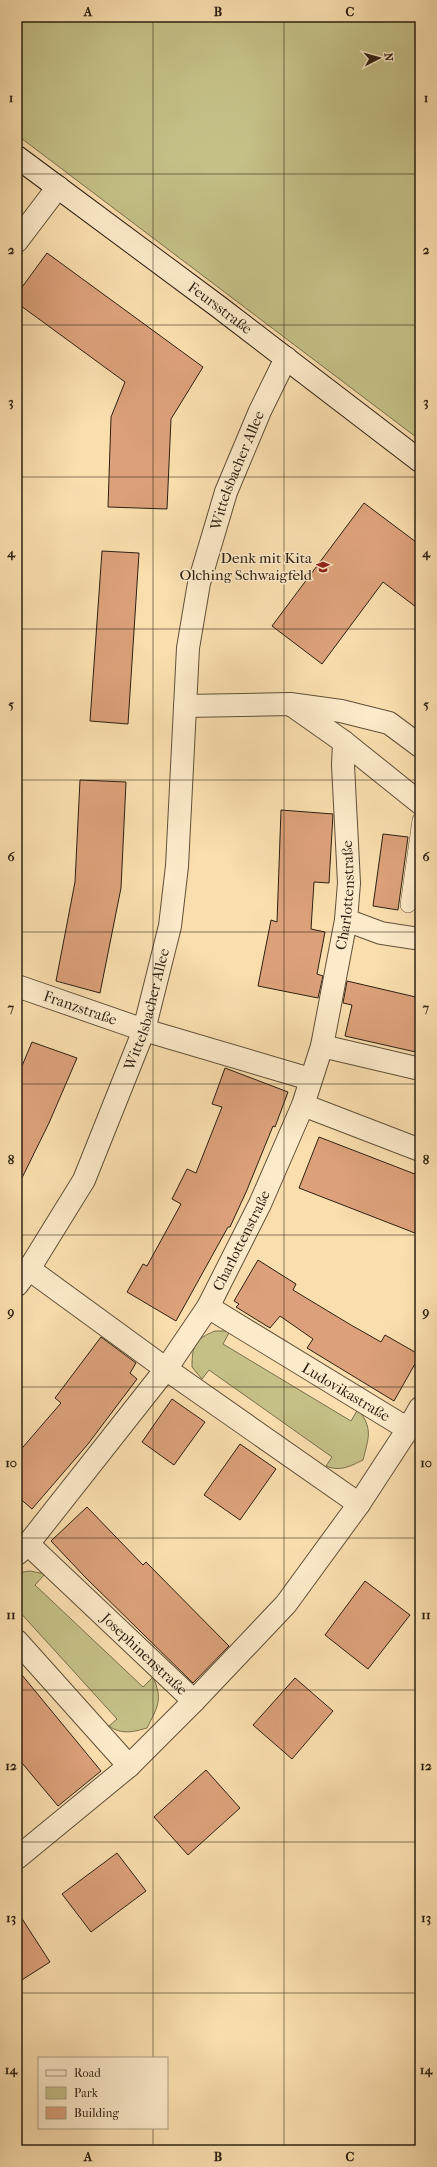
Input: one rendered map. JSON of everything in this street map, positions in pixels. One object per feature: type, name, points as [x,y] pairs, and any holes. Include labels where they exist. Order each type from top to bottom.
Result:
[{"type":"street","name":"Feursstraße","points":[[17,157],[286,358],[420,462]]},
{"type":"street","points":[[17,241],[58,187]]},
{"type":"street","name":"Wittelsbacher Allee","points":[[23,1277],[84,1180],[144,1030],[170,926],[177,866],[185,706],[190,640],[199,583],[212,534],[226,492],[260,411],[286,358]]},
{"type":"street","points":[[185,706],[290,704],[341,710],[389,723],[420,746]]},
{"type":"street","points":[[290,704],[344,742],[420,803]]},
{"type":"street","name":"Charlottenstraße","points":[[166,1369],[208,1307],[260,1204],[303,1105],[310,1079],[322,1046],[346,920],[349,883],[343,765],[344,742]]},
{"type":"street","points":[[346,920],[381,933],[420,939]]},
{"type":"street","name":"Franzstraße","points":[[17,986],[144,1030]]},
{"type":"street","points":[[144,1030],[310,1079]]},
{"type":"street","points":[[322,1046],[420,1069]]},
{"type":"street","points":[[303,1105],[420,1150]]},
{"type":"street","points":[[23,1277],[166,1369],[359,1504]]},
{"type":"street","name":"Ludovikastraße","points":[[194,1702],[286,1604],[359,1504],[408,1429],[208,1307]]},
{"type":"street","points":[[23,1549],[166,1369]]},
{"type":"street","points":[[408,1429],[420,1408]]},
{"type":"street","name":"Josephinenstraße","points":[[17,1858],[129,1766],[194,1702],[23,1549]]},
{"type":"street","points":[[17,1641],[129,1766]]},
{"type":"lane","points":[[408,906],[420,820]]},
{"type":"green space","points":[[17,17],[420,17],[420,440],[17,135]]},
{"type":"green space","points":[[215,1331],[230,1331],[223,1344],[351,1421],[358,1409],[368,1428],[368,1439],[363,1460],[341,1468],[331,1468],[326,1466],[332,1457],[209,1370],[202,1379],[192,1367],[194,1348],[199,1340]]},
{"type":"green space","points":[[30,1571],[45,1574],[35,1585],[143,1687],[153,1677],[158,1692],[158,1703],[147,1728],[123,1732],[109,1726],[117,1719],[17,1609],[17,1573]]},
{"type":"building","points":[[47,253],[203,367],[171,419],[167,509],[108,507],[111,417],[125,382],[17,303],[17,294]]},
{"type":"building","points":[[364,503],[420,545],[420,610],[383,582],[322,664],[272,626]]},
{"type":"building","points":[[102,551],[139,553],[128,724],[90,721]]},
{"type":"building","points":[[80,780],[126,782],[121,888],[100,993],[56,981],[75,882]]},
{"type":"building","points":[[281,810],[333,814],[329,883],[314,882],[311,929],[325,932],[317,974],[323,976],[318,998],[258,986],[271,920],[277,922]]},
{"type":"building","points":[[383,834],[408,837],[398,910],[373,906]]},
{"type":"building","points":[[347,981],[420,998],[420,1053],[345,1036],[352,1005],[343,1003]]},
{"type":"building","points":[[32,1042],[77,1058],[49,1123],[17,1188],[17,1078]]},
{"type":"building","points":[[225,1068],[288,1092],[275,1127],[273,1126],[230,1227],[228,1227],[176,1321],[127,1292],[143,1264],[147,1266],[181,1204],[172,1199],[187,1169],[196,1173],[222,1107],[212,1104]]},
{"type":"building","points":[[319,1137],[420,1176],[420,1235],[299,1188]]},
{"type":"building","points":[[258,1260],[296,1284],[293,1290],[351,1325],[381,1342],[385,1335],[420,1355],[394,1401],[307,1348],[313,1339],[280,1316],[270,1328],[236,1307],[239,1304],[234,1301]]},
{"type":"building","points":[[101,1337],[136,1363],[130,1373],[137,1379],[88,1444],[32,1509],[17,1496],[17,1454],[61,1403],[55,1398]]},
{"type":"building","points":[[172,1399],[205,1422],[174,1465],[142,1442]]},
{"type":"building","points":[[240,1444],[276,1469],[240,1520],[204,1495]]},
{"type":"building","points":[[87,1507],[143,1565],[146,1562],[229,1646],[193,1683],[86,1578],[51,1541]]},
{"type":"building","points":[[365,1581],[410,1615],[368,1669],[325,1635]]},
{"type":"building","points":[[17,1669],[101,1771],[58,1806],[17,1757]]},
{"type":"building","points":[[295,1678],[333,1711],[292,1759],[253,1725]]},
{"type":"building","points":[[206,1770],[240,1808],[188,1855],[154,1817]]},
{"type":"building","points":[[117,1853],[146,1891],[91,1932],[62,1894]]},
{"type":"building","points":[[17,1911],[50,1962],[17,1983]]},
{"type":"place","name":"Denk mit Kita Olching Schwaigfeld","points":[[323,567]]}]
